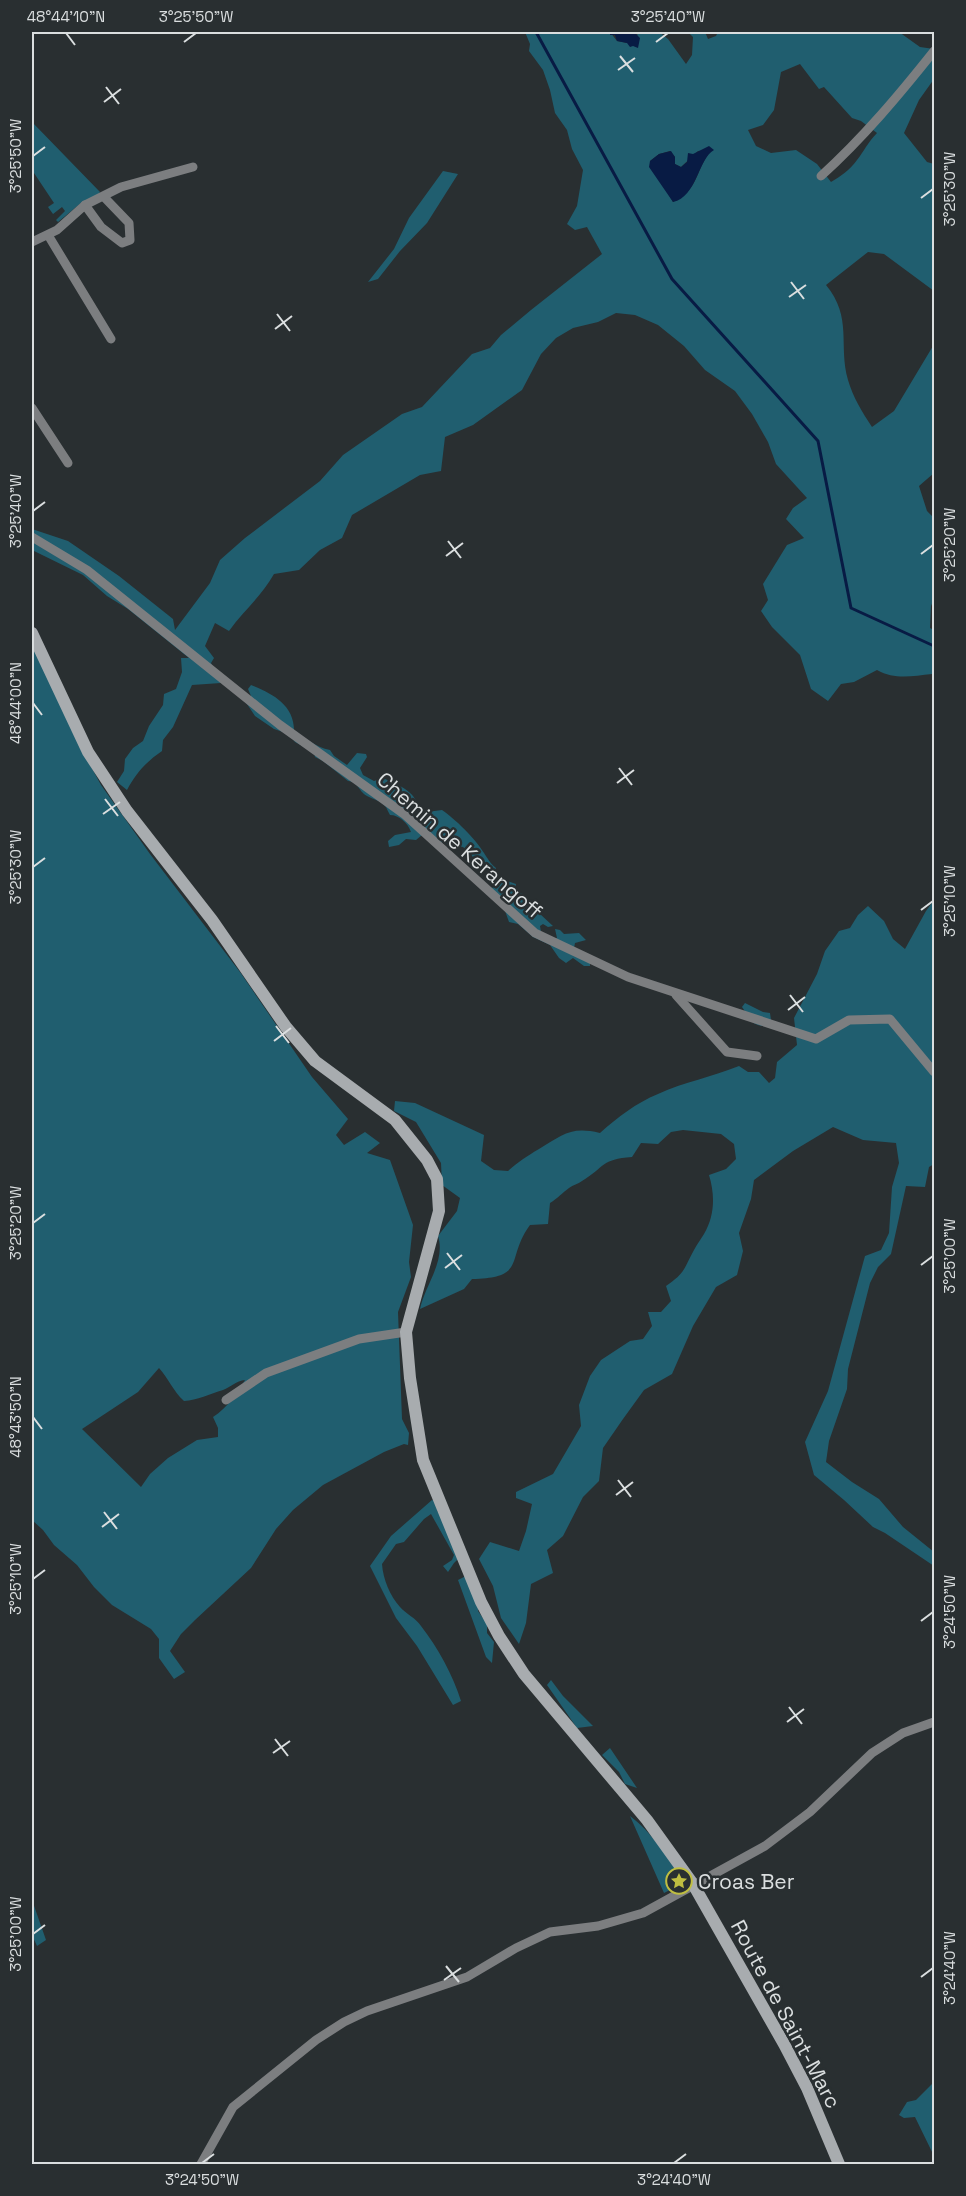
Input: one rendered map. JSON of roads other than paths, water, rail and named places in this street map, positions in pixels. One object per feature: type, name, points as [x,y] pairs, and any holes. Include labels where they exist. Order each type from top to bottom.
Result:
[{"type":"street","points":[[821,176],[854,146],[900,95],[934,51]]},
{"type":"street","points":[[32,242],[48,235],[85,206],[121,187],[193,167]]},
{"type":"street","points":[[85,206],[101,227],[122,243],[130,240],[129,223],[104,197]]},
{"type":"street","points":[[48,235],[111,339]]},
{"type":"street","points":[[32,408],[68,463]]},
{"type":"street","name":"Chemin de Kerangoff","points":[[32,537],[87,570],[280,725],[404,814],[535,933],[628,977],[816,1039],[849,1020],[890,1019],[934,1072]]},
{"type":"street","points":[[32,633],[88,752],[128,811],[212,920],[286,1027],[315,1061],[395,1120],[427,1160],[437,1179],[439,1211],[406,1332],[359,1340],[266,1373],[226,1400]]},
{"type":"street","points":[[674,993],[727,1052],[757,1056]]},
{"type":"street","name":"Route de Saint-Marc","points":[[406,1332],[410,1378],[423,1460],[481,1602],[499,1636],[524,1674],[647,1820],[693,1884],[784,2043],[807,2088],[838,2164]]},
{"type":"street","points":[[201,2164],[233,2107],[316,2040],[344,2022],[367,2011],[467,1977],[516,1948],[550,1932],[598,1926],[643,1913],[765,1846],[792,1827],[855,1768],[889,1742],[903,1733],[934,1722]]},
{"type":"waterway","points":[[536,32],[672,279],[818,441],[851,608],[934,646]]},
{"type":"place","name":"Croas Ber","points":[[679,1881]]}]
